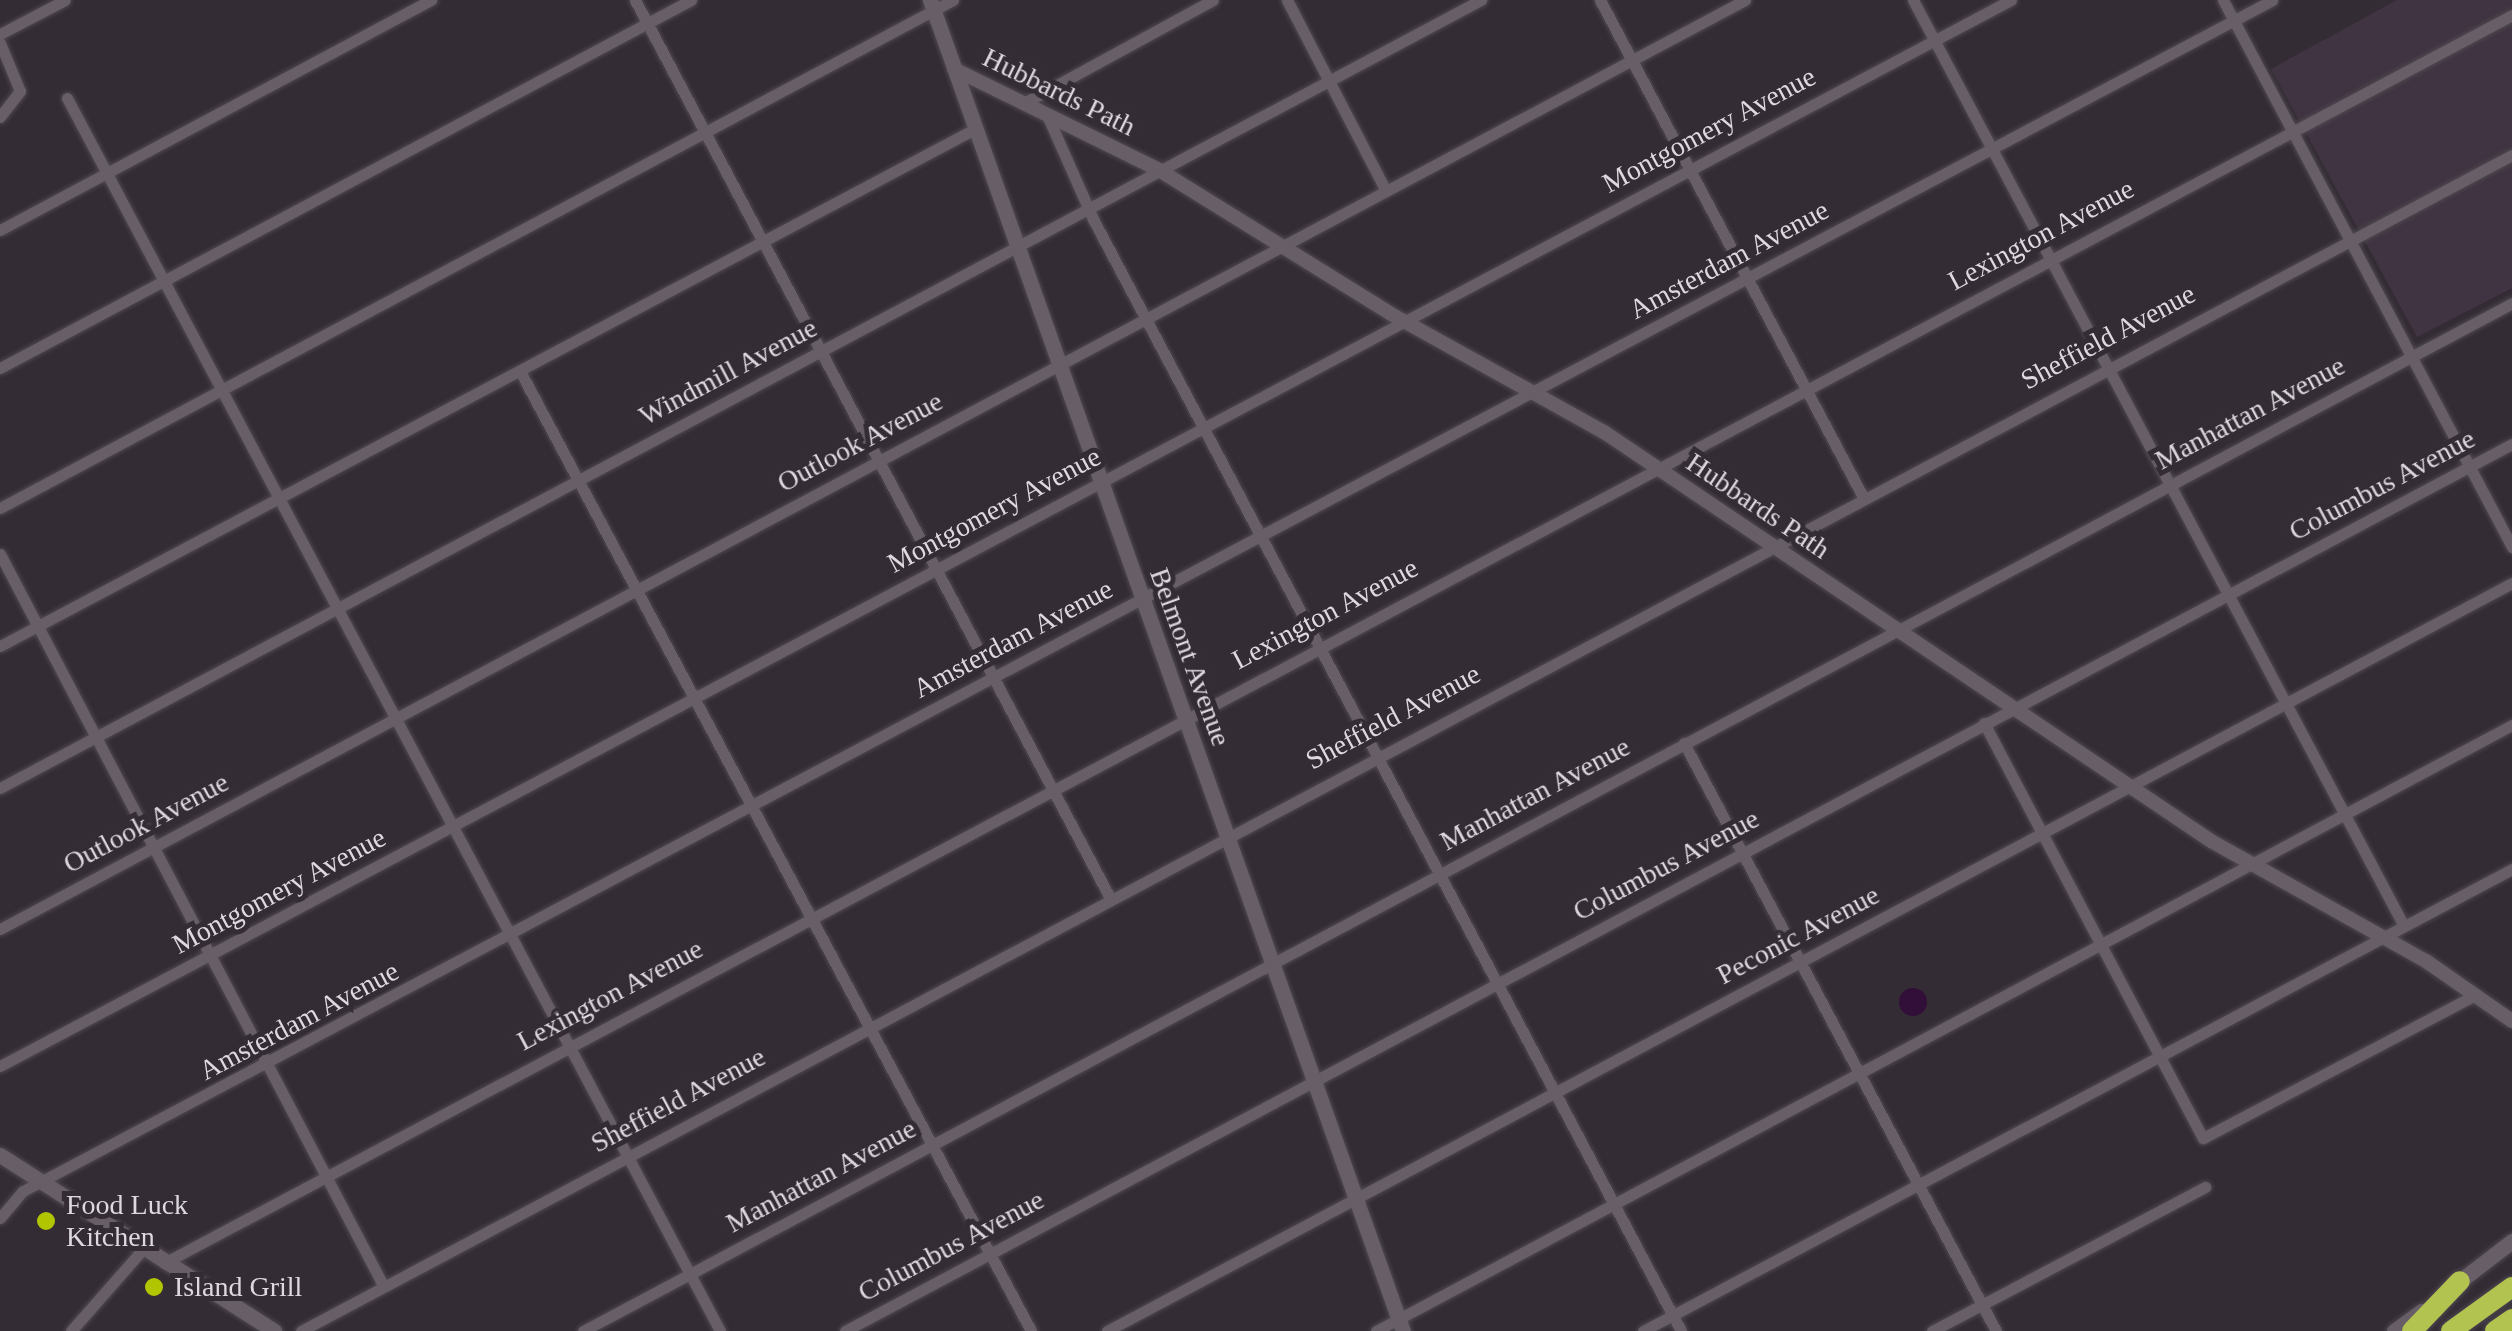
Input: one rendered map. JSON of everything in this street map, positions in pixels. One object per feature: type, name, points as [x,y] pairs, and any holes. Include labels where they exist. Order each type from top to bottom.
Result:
[{"type":"highway","points":[[2412,1331],[2460,1281]]},
{"type":"highway","points":[[2451,1331],[2512,1288]]},
{"type":"highway","points":[[2495,1331],[2512,1319]]},
{"type":"main road","name":"Belmont Avenue","points":[[932,5],[1401,1325]]},
{"type":"main road","points":[[0,1155],[164,1263],[249,1325],[274,1331]]},
{"type":"main road","points":[[2394,1331],[2512,1241]]},
{"type":"street","points":[[0,34],[65,0]]},
{"type":"street","points":[[0,230],[430,0]]},
{"type":"street","points":[[635,0],[1109,896]]},
{"type":"street","points":[[0,368],[691,0]]},
{"type":"street","points":[[0,508],[704,133],[932,5],[953,0]]},
{"type":"street","points":[[1024,103],[1213,0]]},
{"type":"street","points":[[1288,0],[1385,189]]},
{"type":"street","name":"Windmill Avenue","points":[[0,788],[1481,0]]},
{"type":"street","points":[[1600,0],[1862,495]]},
{"type":"street","name":"Outlook Avenue","points":[[0,929],[1745,0]]},
{"type":"street","points":[[1913,0],[2404,926]]},
{"type":"street","name":"Montgomery Avenue","points":[[0,1066],[1686,168],[2012,0]]},
{"type":"street","points":[[2223,0],[2512,547]]},
{"type":"street","name":"Amsterdam Avenue","points":[[0,1218],[43,1182],[514,938],[750,807],[2272,0]]},
{"type":"street","name":"Lexington Avenue","points":[[164,1263],[1655,466],[2512,15]]},
{"type":"street","points":[[0,43],[17,104],[0,117]]},
{"type":"street","name":"Hubbards Path","points":[[954,69],[1160,170],[1402,321],[1532,392],[1655,466],[2250,865],[2381,937],[2512,1021]]},
{"type":"street","points":[[67,98],[338,608],[400,716],[720,1331]]},
{"type":"street","points":[[1047,114],[1088,208],[1144,318],[1501,981],[1681,1331]]},
{"type":"street","points":[[0,646],[975,129]]},
{"type":"street","name":"Sheffield Avenue","points":[[300,1331],[1862,495],[2512,155]]},
{"type":"street","name":"Manhattan Avenue","points":[[584,1331],[2512,303]]},
{"type":"street","points":[[520,371],[1031,1331]]},
{"type":"street","name":"Columbus Avenue","points":[[845,1331],[2512,444]]},
{"type":"street","points":[[0,554],[99,736],[384,1285]]},
{"type":"street","name":"Peconic Avenue","points":[[1108,1331],[2512,583]]},
{"type":"street","points":[[1984,723],[2203,1138],[2474,995]]},
{"type":"street","points":[[1376,1331],[1401,1325],[1614,1204],[2512,725]]},
{"type":"street","points":[[1684,743],[1996,1331]]},
{"type":"street","points":[[1643,1331],[2512,869]]},
{"type":"street","points":[[1932,1331],[2206,1187]]},
{"type":"street","points":[[71,1331],[143,1250]]},
{"type":"shaded area","points":[[2397,0],[2512,0],[2512,288],[2417,337],[2271,69]]},
{"type":"shaded area","points":[[1913,988],[1923,992],[1927,1002],[1923,1012],[1913,1016],[1903,1012],[1899,1002],[1903,992]]},
{"type":"place","name":"Food Luck Kitchen","points":[[46,1221]]},
{"type":"place","name":"Island Grill","points":[[154,1287]]}]
